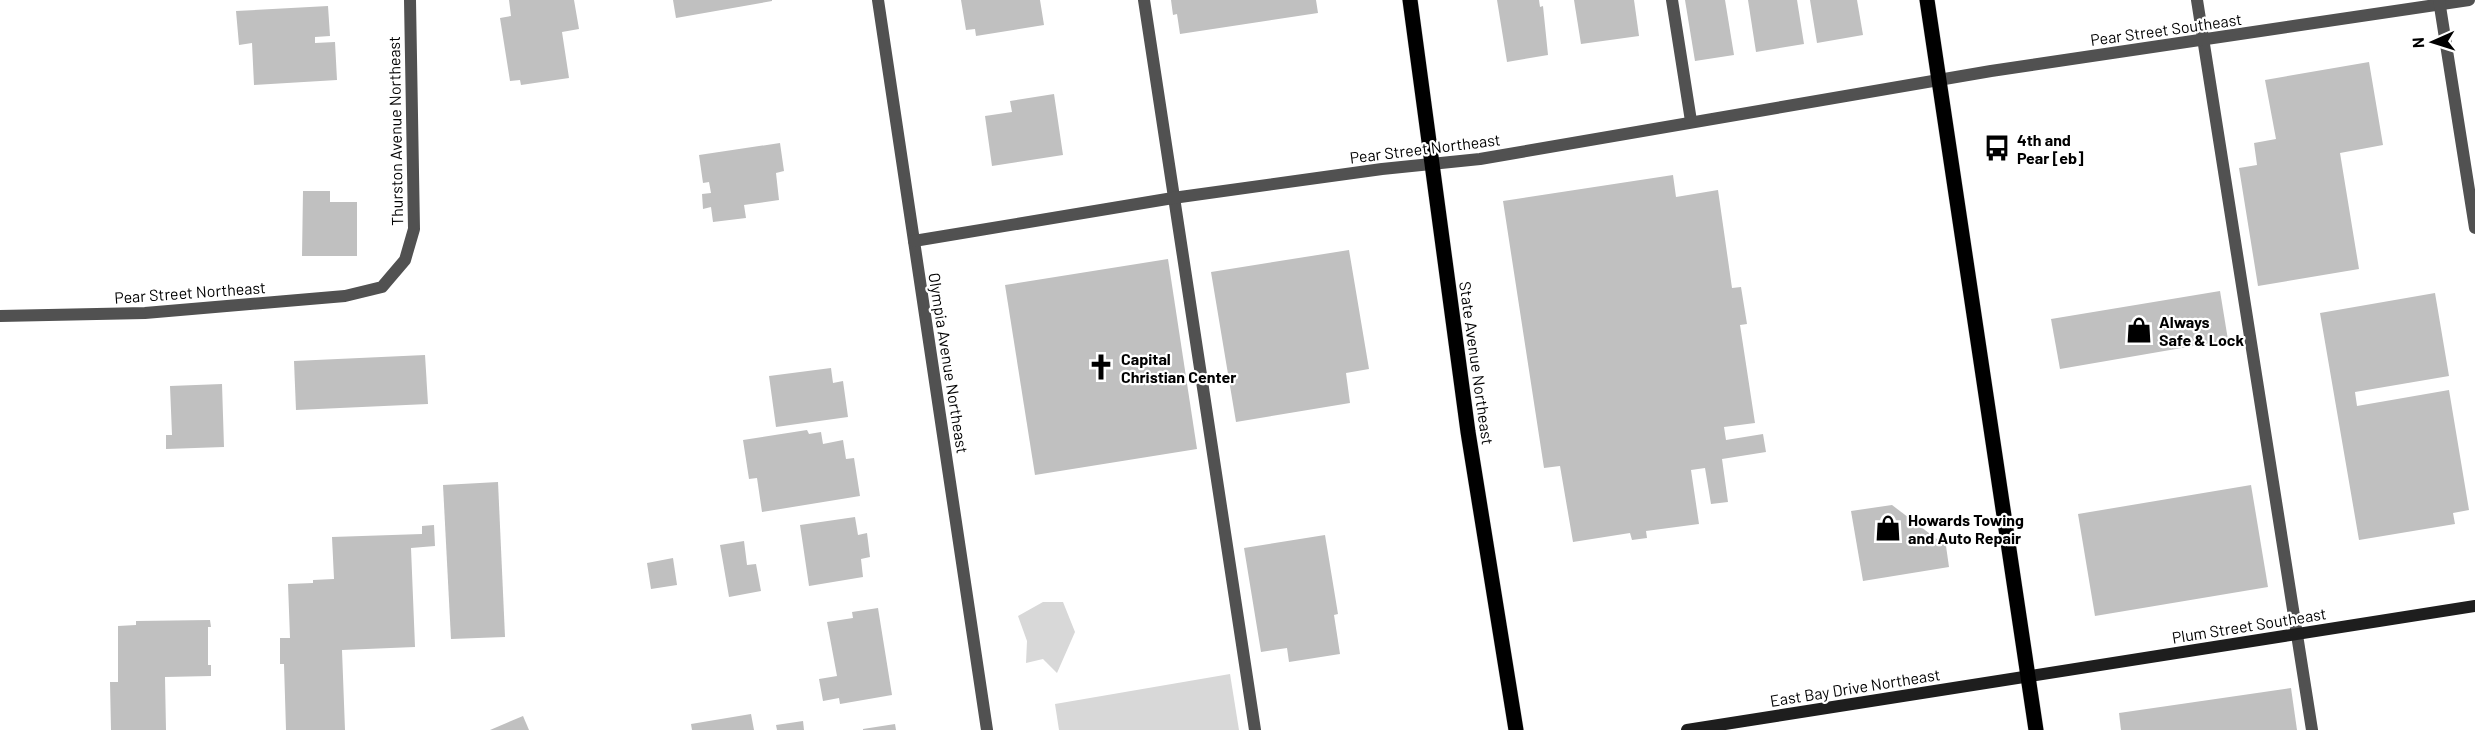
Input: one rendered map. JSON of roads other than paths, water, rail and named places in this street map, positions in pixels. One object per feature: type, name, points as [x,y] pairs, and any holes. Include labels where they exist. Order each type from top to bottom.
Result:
[{"type":"main road","name":"State Avenue Northeast","points":[[1410,0],[1468,432],[1516,730]]},
{"type":"main road","points":[[1927,0],[2036,730]]},
{"type":"main road","name":"Plum Street Southeast","points":[[2029,677],[2475,606]]},
{"type":"main road","name":"East Bay Drive Northeast","points":[[1687,730],[1731,727],[2029,677]]},
{"type":"street","name":"Thurston Avenue Northeast","points":[[382,287],[405,260],[414,229],[410,0]]},
{"type":"street","name":"Olympia Avenue Northeast","points":[[878,0],[987,730]]},
{"type":"street","points":[[1144,0],[1255,730]]},
{"type":"street","points":[[1672,0],[1691,121]]},
{"type":"street","points":[[2197,0],[2312,730]]},
{"type":"street","name":"Pear Street Southeast","points":[[1939,80],[2202,41],[2439,2],[2469,0]]},
{"type":"street","points":[[2439,2],[2475,228]]},
{"type":"street","name":"Pear Street Northeast","points":[[914,241],[1173,198],[1432,163],[1480,159],[1939,80]]},
{"type":"street","name":"Pear Street Northeast","points":[[0,316],[145,313],[345,296],[382,287]]},
{"type":"place","name":"4th and Pear [eb]","points":[[1997,148]]},
{"type":"place","name":"Always Safe & Lock","points":[[2139,330]]},
{"type":"place","name":"Capital Christian Center","points":[[1101,367]]},
{"type":"place","name":"Howards Towing and Auto Repair","points":[[1888,528]]}]
